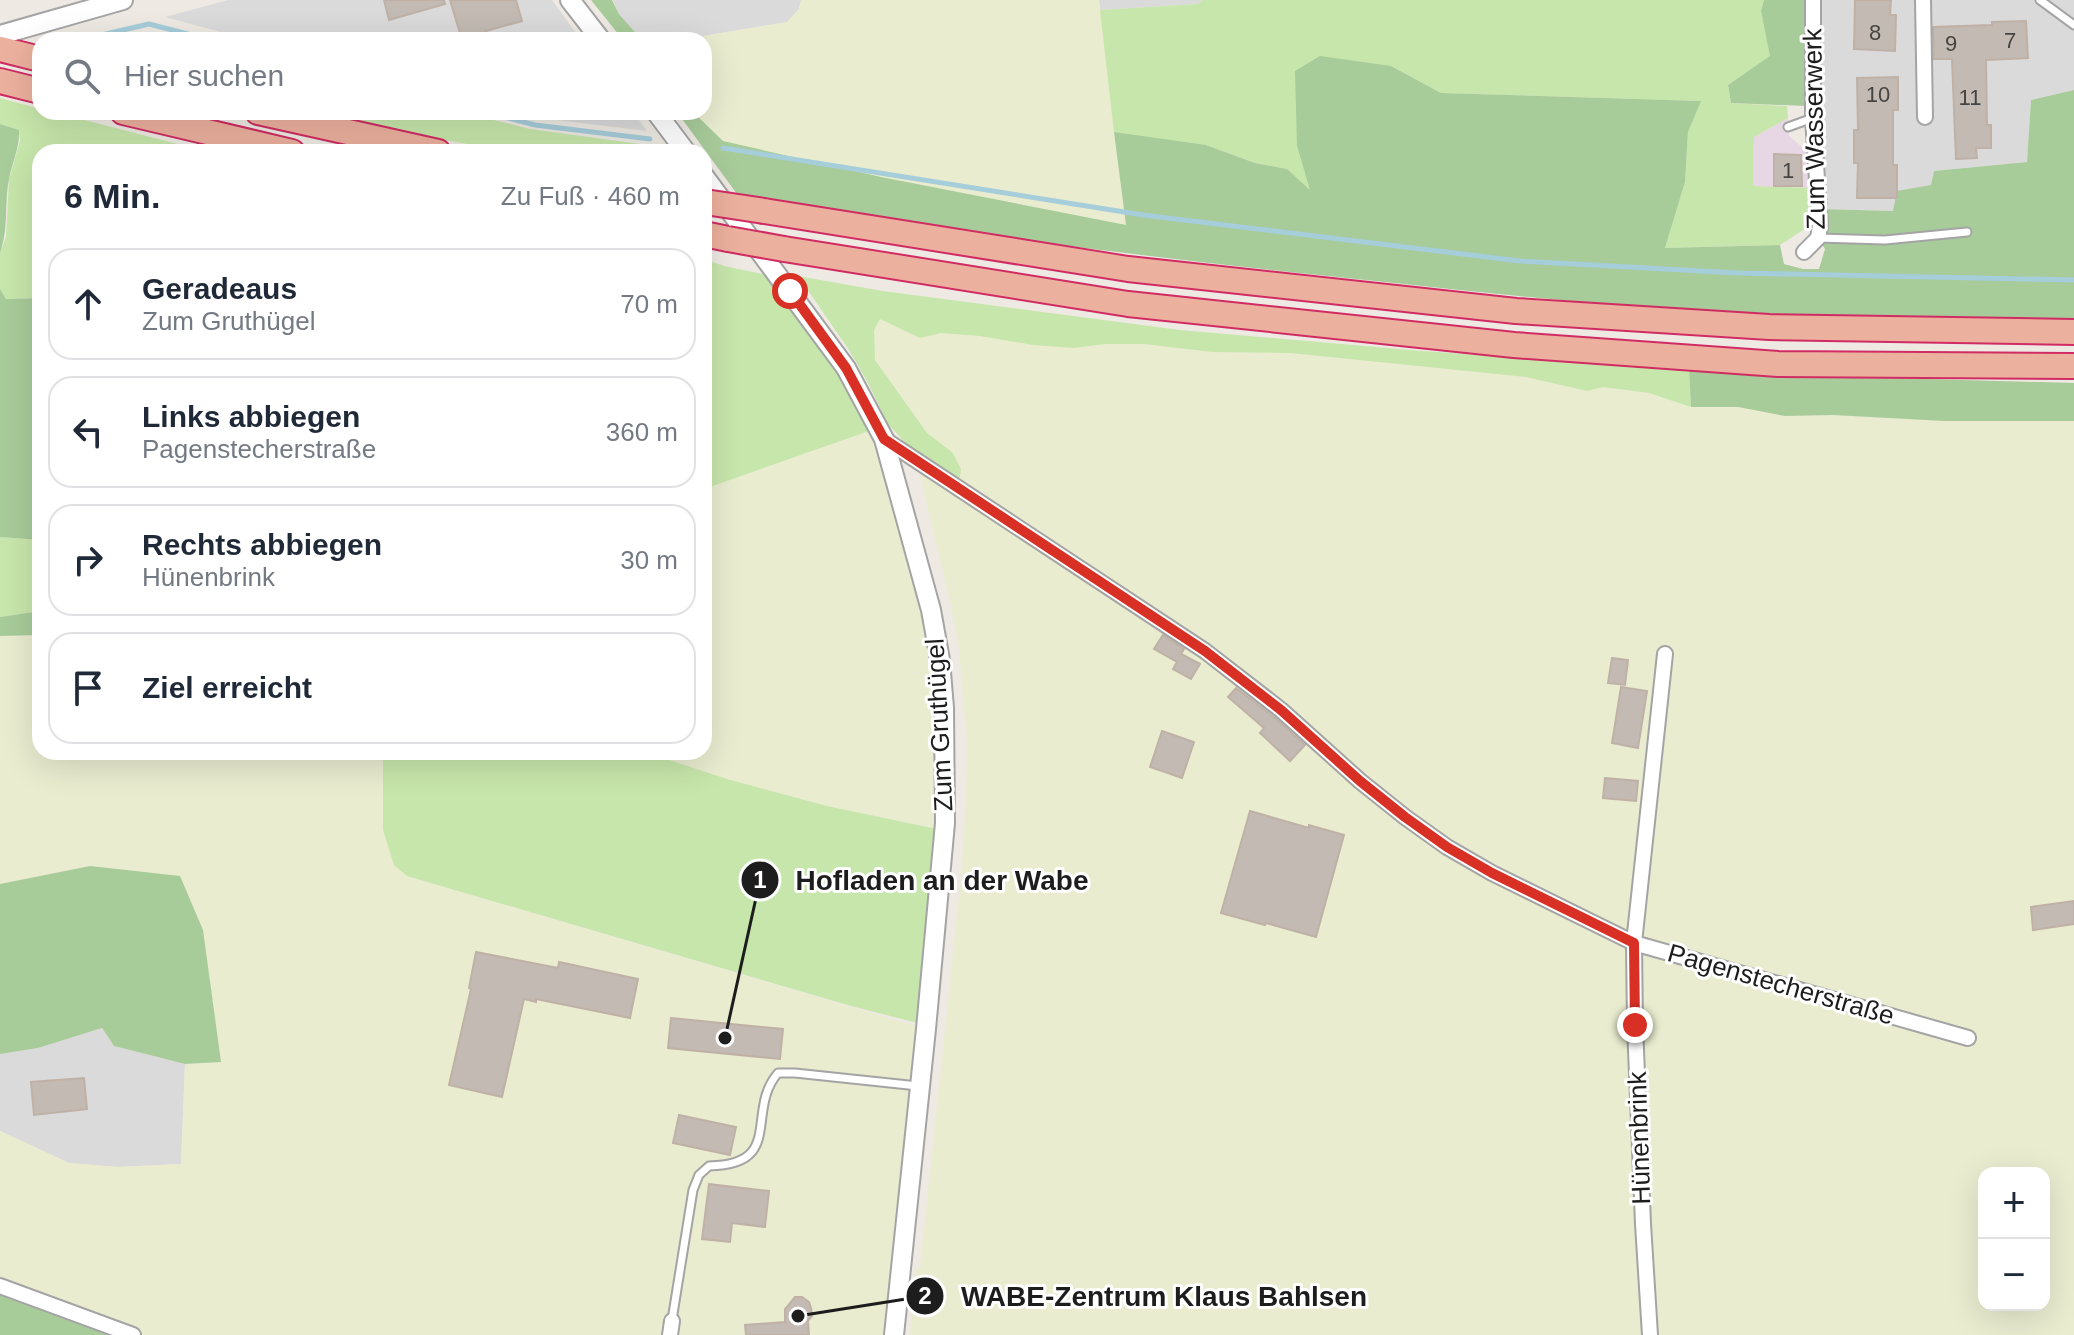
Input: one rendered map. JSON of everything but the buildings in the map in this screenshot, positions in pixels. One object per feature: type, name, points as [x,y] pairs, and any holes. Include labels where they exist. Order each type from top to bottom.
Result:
[{"type":"highway","points":[[0,49],[32,57]]},
{"type":"highway","points":[[0,81],[32,89]]},
{"type":"highway","points":[[157,120],[258,144]]},
{"type":"highway","points":[[294,120],[402,144]]},
{"type":"highway","points":[[712,203],[1128,269],[1516,311],[1769,327],[2074,332]]},
{"type":"highway","points":[[716,236],[1128,304],[1514,345],[1778,364],[2074,366]]},
{"type":"street","points":[[9,33],[123,0]]},
{"type":"street","points":[[570,0],[595,32]]},
{"type":"street","name":"Zum Wasserwerk","points":[[1804,252],[1818,238],[1820,209],[1813,118],[1813,0]]},
{"type":"street","points":[[1923,0],[1925,117]]},
{"type":"street","points":[[662,120],[680,144]]},
{"type":"street","name":"Zum Gruthügel","points":[[712,187],[846,368],[884,439],[931,610],[940,660],[944,708],[945,823],[894,1335]]},
{"type":"street","name":"Pagenstecherstraße","points":[[884,439],[1205,651],[1281,710],[1371,790],[1447,847],[1492,873],[1634,943],[1968,1038]]},
{"type":"street","name":"Hünenbrink","points":[[1650,1335],[1640,1163],[1634,943],[1665,654]]},
{"type":"street","points":[[0,1286],[133,1335]]},
{"type":"lane","points":[[2040,0],[2074,25]]},
{"type":"lane","points":[[1788,127],[1813,118]]},
{"type":"lane","points":[[1818,238],[1885,240],[1923,233],[1967,232]]},
{"type":"lane","points":[[671,1328],[693,1190],[699,1175],[709,1166],[727,1166],[743,1161],[752,1154],[770,1081],[778,1073],[920,1086]]},
{"type":"shaded area","points":[[228,0],[552,0],[575,32],[220,32],[165,17]]},
{"type":"shaded area","points":[[613,0],[801,0],[799,9],[787,22],[712,35],[712,32],[635,32],[619,14]]},
{"type":"shaded area","points":[[1099,0],[1203,0],[1198,4],[1100,10]]},
{"type":"shaded area","points":[[1813,0],[2074,0],[2074,90],[2031,100],[2027,162],[1934,171],[1931,185],[1893,211],[1820,209]]},
{"type":"shaded area","points":[[1788,118],[1789,136],[1809,153],[1812,188],[1753,186],[1754,137]]},
{"type":"shaded area","points":[[557,120],[639,120],[647,131]]},
{"type":"shaded area","points":[[102,1028],[114,1046],[185,1064],[181,1164],[118,1167],[69,1163],[0,1131],[0,1054],[38,1048]]},
{"type":"green space","points":[[591,0],[612,0],[619,14],[635,32],[617,32]]},
{"type":"green space","points":[[801,0],[1099,0],[1127,226],[867,175],[723,141],[701,120],[712,120],[712,35],[787,22],[799,9]]},
{"type":"green space","points":[[1203,0],[1764,0],[1761,11],[1771,56],[1728,85],[1731,103],[1787,106],[1788,118],[1754,137],[1753,186],[1812,188],[1809,226],[1780,245],[1665,248],[1685,182],[1688,132],[1700,101],[1441,93],[1391,66],[1297,146],[1311,192],[1287,169],[1255,163],[1206,145],[1114,132],[1100,10],[1198,4]]},
{"type":"green space","points":[[1764,0],[1805,0],[1807,106],[1731,103],[1728,85],[1770,56],[1761,11]]},
{"type":"green space","points":[[1320,56],[1391,66],[1441,93],[1701,101],[1688,132],[1685,182],[1665,248],[1780,245],[1784,264],[1803,269],[1819,269],[1825,249],[1818,238],[1820,209],[1893,211],[1897,191],[1931,185],[1934,171],[2027,162],[2031,100],[2074,90],[2074,318],[1804,316],[1621,305],[1246,267],[954,230],[737,194],[712,160],[712,144],[700,144],[683,120],[701,120],[723,141],[881,177],[1126,225],[1114,132],[1206,145],[1255,163],[1287,169],[1310,190],[1297,146],[1295,71]]},
{"type":"green space","points":[[0,98],[32,107],[32,120],[84,120],[178,144],[32,144],[32,298],[6,299],[0,289],[0,254],[6,237],[9,180],[20,140],[19,130],[0,124]]},
{"type":"green space","points":[[357,120],[494,120],[530,129],[640,144],[467,144]]},
{"type":"green space","points":[[0,124],[19,130],[19,136],[9,179],[0,254]]},
{"type":"green space","points":[[712,262],[773,276],[842,375],[869,431],[712,486]]},
{"type":"green space","points":[[798,276],[883,291],[1180,330],[1422,351],[1689,369],[1691,407],[1649,393],[1603,387],[1587,391],[1526,377],[1290,353],[1212,352],[1144,344],[1074,348],[941,333],[920,338],[880,319],[874,330],[875,360],[927,433],[952,452],[961,469],[960,477],[956,480],[915,453],[888,424],[849,350]]},
{"type":"green space","points":[[0,289],[6,299],[32,298],[32,539],[0,537]]},
{"type":"green space","points":[[880,319],[920,338],[941,333],[1074,348],[1144,344],[1212,352],[1290,353],[1526,377],[1587,391],[1603,387],[1649,393],[1691,407],[1738,407],[1785,416],[2074,421],[2074,1335],[910,1335],[916,1268],[920,1268],[962,868],[967,740],[959,648],[918,468],[956,480],[952,452],[927,433],[875,360],[874,329]]},
{"type":"green space","points":[[1689,369],[2074,383],[2074,421],[1785,416],[1738,407],[1691,407]]},
{"type":"green space","points":[[869,431],[881,459],[931,652],[935,694],[937,829],[827,806],[669,760],[712,760],[712,486]]},
{"type":"green space","points":[[0,537],[32,539],[32,612],[0,617]]},
{"type":"green space","points":[[32,612],[32,635],[0,636],[0,617]]},
{"type":"green space","points":[[32,635],[32,760],[383,760],[383,830],[407,876],[926,1029],[894,1335],[124,1335],[0,1287],[0,1131],[69,1163],[118,1167],[181,1164],[185,1064],[220,1062],[90,866],[0,884],[0,636]]},
{"type":"green space","points":[[383,760],[669,760],[827,806],[937,829],[921,1024],[407,876],[394,865],[383,830]]},
{"type":"green space","points":[[90,866],[180,876],[203,930],[221,1062],[185,1064],[114,1046],[102,1028],[38,1048],[0,1054],[0,884]]},
{"type":"green space","points":[[0,1286],[124,1335],[0,1335]]},
{"type":"waterway","points":[[114,32],[149,24],[180,32]]},
{"type":"waterway","points":[[516,120],[650,139]]},
{"type":"waterway","points":[[723,148],[1143,215],[1520,261],[1738,273],[2074,280]]},
{"type":"place","name":"Hofladen an der Wabe","points":[[725,1038]]},
{"type":"place","name":"WABE-Zentrum Klaus Bahlsen","points":[[798,1316]]},
{"type":"route","points":[[790,291],[846,368],[884,439],[1205,651],[1281,710],[1360,781],[1447,847],[1492,873],[1634,943],[1635,1025]]}]
